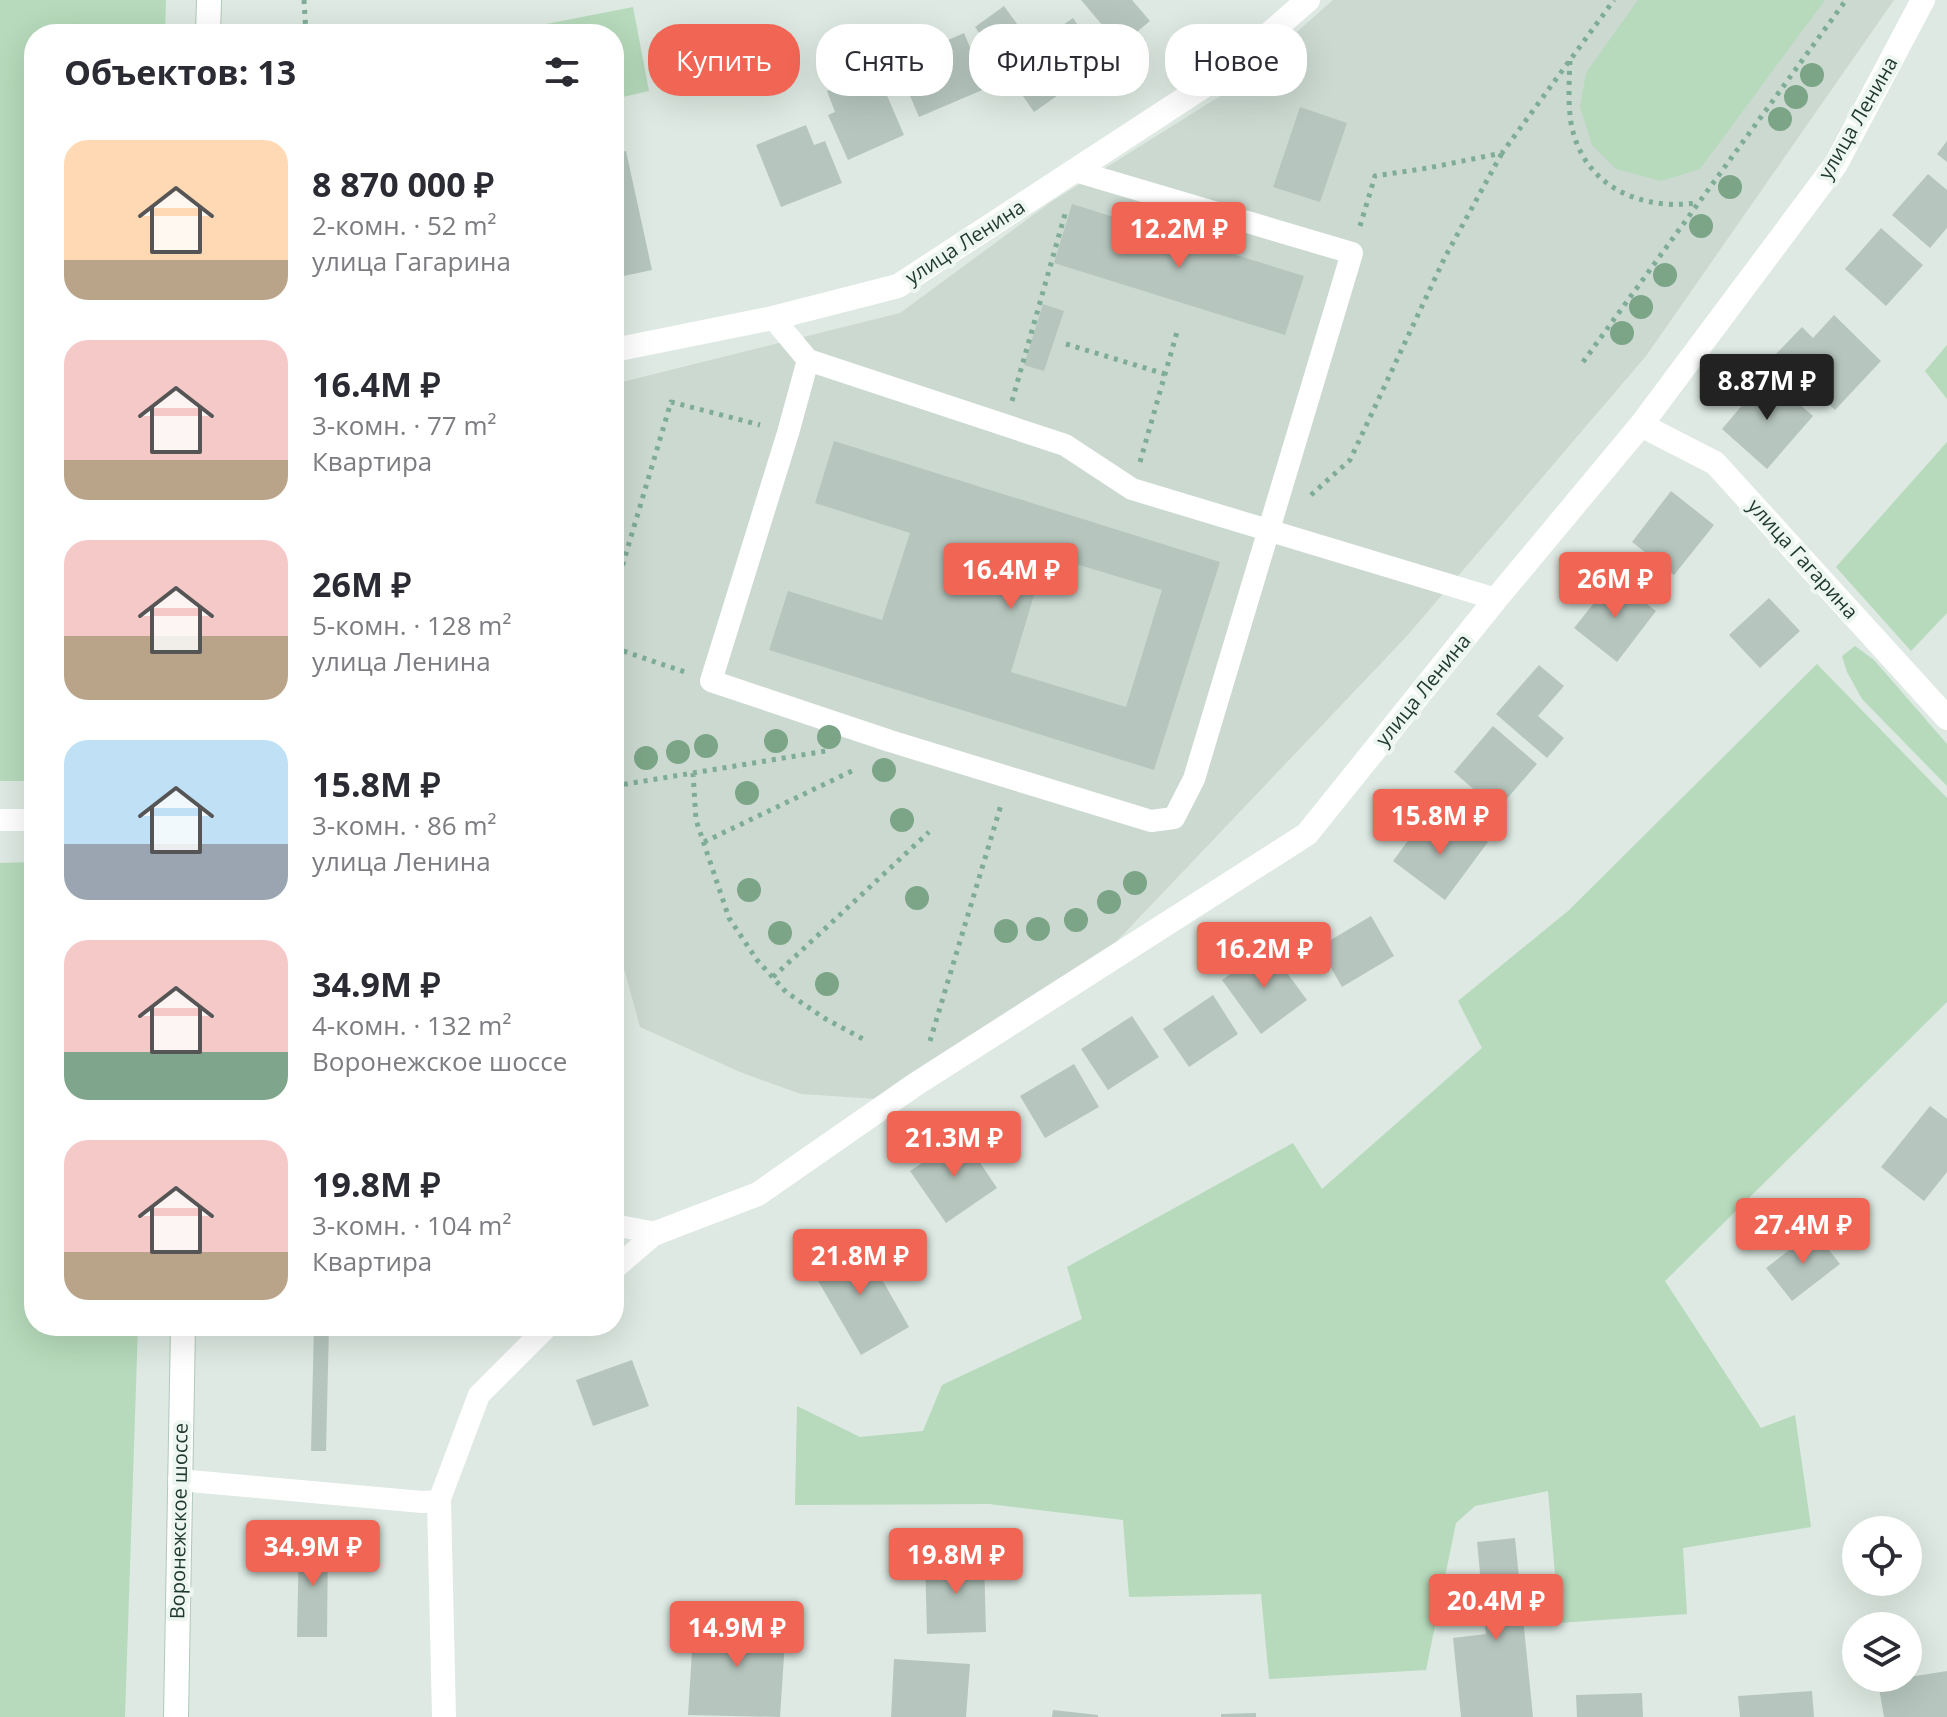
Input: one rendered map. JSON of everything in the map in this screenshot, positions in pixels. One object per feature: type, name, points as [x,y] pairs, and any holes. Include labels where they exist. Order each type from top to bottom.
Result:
[{"type":"street","points":[[208,24],[209,0]]},
{"type":"street","name":"улица Ленина","points":[[624,348],[773,318],[898,286],[1224,73],[1308,0]]},
{"type":"street","name":"улица Ленина","points":[[656,1233],[758,1194],[916,1084],[1307,834],[1641,425],[1836,164],[1923,0]]},
{"type":"street","name":"улица Гагарина","points":[[1641,425],[1715,463],[1947,718]]},
{"type":"street","name":"Воронежское шоссе","points":[[176,1717],[183,1336]]},
{"type":"street","points":[[439,1501],[444,1717]]},
{"type":"lane","points":[[808,360],[711,681],[890,741],[1151,821],[1174,818],[1194,779],[1352,253],[1069,175]]},
{"type":"lane","points":[[773,318],[808,360],[1065,445],[1132,489],[1496,599]]},
{"type":"lane","points":[[0,820],[24,820]]},
{"type":"lane","points":[[624,1227],[656,1233]]},
{"type":"lane","points":[[624,1260],[656,1233]]},
{"type":"lane","points":[[179,1480],[439,1501],[479,1395],[538,1336]]},
{"type":"path","points":[[304,0],[305,24]]},
{"type":"path","points":[[1270,531],[1350,460],[1445,257],[1502,153],[1614,0]]},
{"type":"path","points":[[1583,362],[1846,0]]},
{"type":"path","points":[[1570,61],[1571,121],[1578,148],[1596,174],[1613,189],[1638,199],[1666,204],[1698,203]]},
{"type":"path","points":[[1352,253],[1375,176],[1502,153]]},
{"type":"path","points":[[1005,425],[1070,197],[1069,175]]},
{"type":"path","points":[[1132,489],[1177,332]]},
{"type":"path","points":[[1066,344],[1165,374]]},
{"type":"path","points":[[624,560],[671,402],[788,433]]},
{"type":"path","points":[[624,651],[711,681]]},
{"type":"path","points":[[624,784],[830,751]]},
{"type":"path","points":[[704,842],[854,770]]},
{"type":"path","points":[[693,773],[696,820],[729,918],[757,960],[786,992],[863,1039]]},
{"type":"path","points":[[916,1084],[1009,778]]},
{"type":"path","points":[[773,977],[929,832]]},
{"type":"shaded area","points":[[1333,0],[1894,0],[1646,356],[1406,637],[1115,943],[878,1099],[801,1094],[740,1072],[640,1027],[624,969],[624,382],[900,313],[1051,202],[1220,96],[1307,96],[1306,24]]},
{"type":"green space","points":[[0,0],[166,0],[165,24],[24,24],[24,781],[0,781]]},
{"type":"green space","points":[[1638,0],[1825,0],[1700,169],[1661,181],[1616,169],[1592,145],[1580,107],[1586,73]]},
{"type":"green space","points":[[633,7],[648,91],[624,97],[624,24],[546,24]]},
{"type":"green space","points":[[1947,345],[1947,399],[1925,371]]},
{"type":"green space","points":[[1947,442],[1947,613],[1911,651],[1836,567]]},
{"type":"green space","points":[[1855,646],[1874,660],[1947,744],[1947,786],[1862,699],[1842,656]]},
{"type":"green space","points":[[1817,664],[1947,798],[1947,1002],[1665,1281],[1761,1428],[1795,1415],[1811,1527],[1683,1548],[1687,1614],[1559,1623],[1548,1491],[1475,1506],[1456,1523],[1426,1670],[1269,1679],[1261,1594],[1129,1597],[1123,1520],[989,1504],[795,1505],[797,1406],[860,1437],[923,1431],[942,1385],[1082,1319],[1067,1267],[1293,1143],[1322,1189],[1482,1048],[1458,1001],[1568,911]]},
{"type":"green space","points":[[24,862],[24,1336],[138,1336],[125,1717],[0,1717],[0,863]]},
{"type":"building","points":[[1081,0],[1132,0],[1150,21],[1146,24],[1101,24]]},
{"type":"building","points":[[1004,6],[1017,24],[979,24]]},
{"type":"building","points":[[964,33],[969,45],[969,96],[919,117],[910,96],[953,96],[953,38]]},
{"type":"building","points":[[829,96],[887,96],[904,135],[848,160],[828,115],[835,112]]},
{"type":"building","points":[[1023,96],[1057,96],[1034,112]]},
{"type":"building","points":[[1300,107],[1347,123],[1320,202],[1273,187]]},
{"type":"building","points":[[806,125],[814,145],[825,141],[842,183],[781,207],[756,145]]},
{"type":"building","points":[[1947,141],[1947,162],[1937,154]]},
{"type":"building","points":[[624,151],[652,270],[624,276]]},
{"type":"building","points":[[1928,174],[1947,190],[1947,228],[1930,248],[1892,215]]},
{"type":"building","points":[[1072,204],[1304,276],[1285,335],[1054,263]]},
{"type":"building","points":[[1881,228],[1923,265],[1886,306],[1845,269]]},
{"type":"building","points":[[1043,304],[1064,311],[1044,371],[1024,365]]},
{"type":"building","points":[[1834,315],[1881,361],[1835,410],[1776,354],[1802,327],[1813,338]]},
{"type":"building","points":[[1767,376],[1813,416],[1767,469],[1722,429]]},
{"type":"building","points":[[834,441],[1220,562],[1154,770],[769,650],[788,591],[882,620],[910,533],[815,503]],"holes":[[[1046,555],[1162,590],[1126,707],[1011,672]]]},
{"type":"building","points":[[1671,491],[1714,525],[1674,575],[1632,542]]},
{"type":"building","points":[[1614,578],[1656,611],[1617,662],[1574,628]]},
{"type":"building","points":[[1769,598],[1800,631],[1760,668],[1729,635]]},
{"type":"building","points":[[1539,665],[1564,686],[1538,716],[1564,738],[1547,758],[1496,714]]},
{"type":"building","points":[[1493,726],[1537,764],[1497,810],[1454,772]]},
{"type":"building","points":[[1459,821],[1488,842],[1445,900],[1393,861],[1421,823],[1444,840]]},
{"type":"building","points":[[1371,916],[1394,956],[1342,987],[1319,947]]},
{"type":"building","points":[[1268,947],[1307,1000],[1261,1034],[1222,980]]},
{"type":"building","points":[[1213,995],[1238,1034],[1189,1067],[1163,1029]]},
{"type":"building","points":[[1132,1016],[1159,1057],[1108,1090],[1081,1049]]},
{"type":"building","points":[[1074,1064],[1099,1107],[1045,1138],[1020,1096]]},
{"type":"building","points":[[1930,1106],[1947,1119],[1947,1172],[1924,1201],[1881,1167]]},
{"type":"building","points":[[962,1136],[997,1188],[946,1223],[910,1171]]},
{"type":"building","points":[[1814,1231],[1840,1264],[1792,1301],[1766,1268]]},
{"type":"building","points":[[859,1239],[909,1327],[861,1355],[810,1267]]},
{"type":"building","points":[[314,1336],[329,1336],[326,1451],[311,1451]]},
{"type":"building","points":[[632,1360],[649,1406],[593,1426],[576,1380]]},
{"type":"building","points":[[1515,1538],[1533,1717],[1461,1717],[1453,1638],[1486,1634],[1477,1542]]},
{"type":"building","points":[[299,1539],[328,1539],[327,1637],[297,1637]]},
{"type":"building","points":[[984,1559],[986,1632],[927,1634],[925,1561]]},
{"type":"building","points":[[694,1620],[786,1626],[780,1717],[688,1715]]},
{"type":"building","points":[[894,1659],[970,1664],[966,1717],[891,1717]]},
{"type":"building","points":[[1947,1671],[1947,1717],[1884,1717],[1880,1692],[1922,1692],[1922,1675]]},
{"type":"building","points":[[1812,1691],[1814,1717],[1740,1717],[1738,1696]]},
{"type":"building","points":[[1642,1693],[1643,1717],[1577,1717],[1576,1695]]},
{"type":"building","points":[[1053,1710],[1098,1715],[1098,1717],[1052,1717]]},
{"type":"building","points":[[1256,1713],[1256,1717],[1221,1717],[1221,1714]]}]
